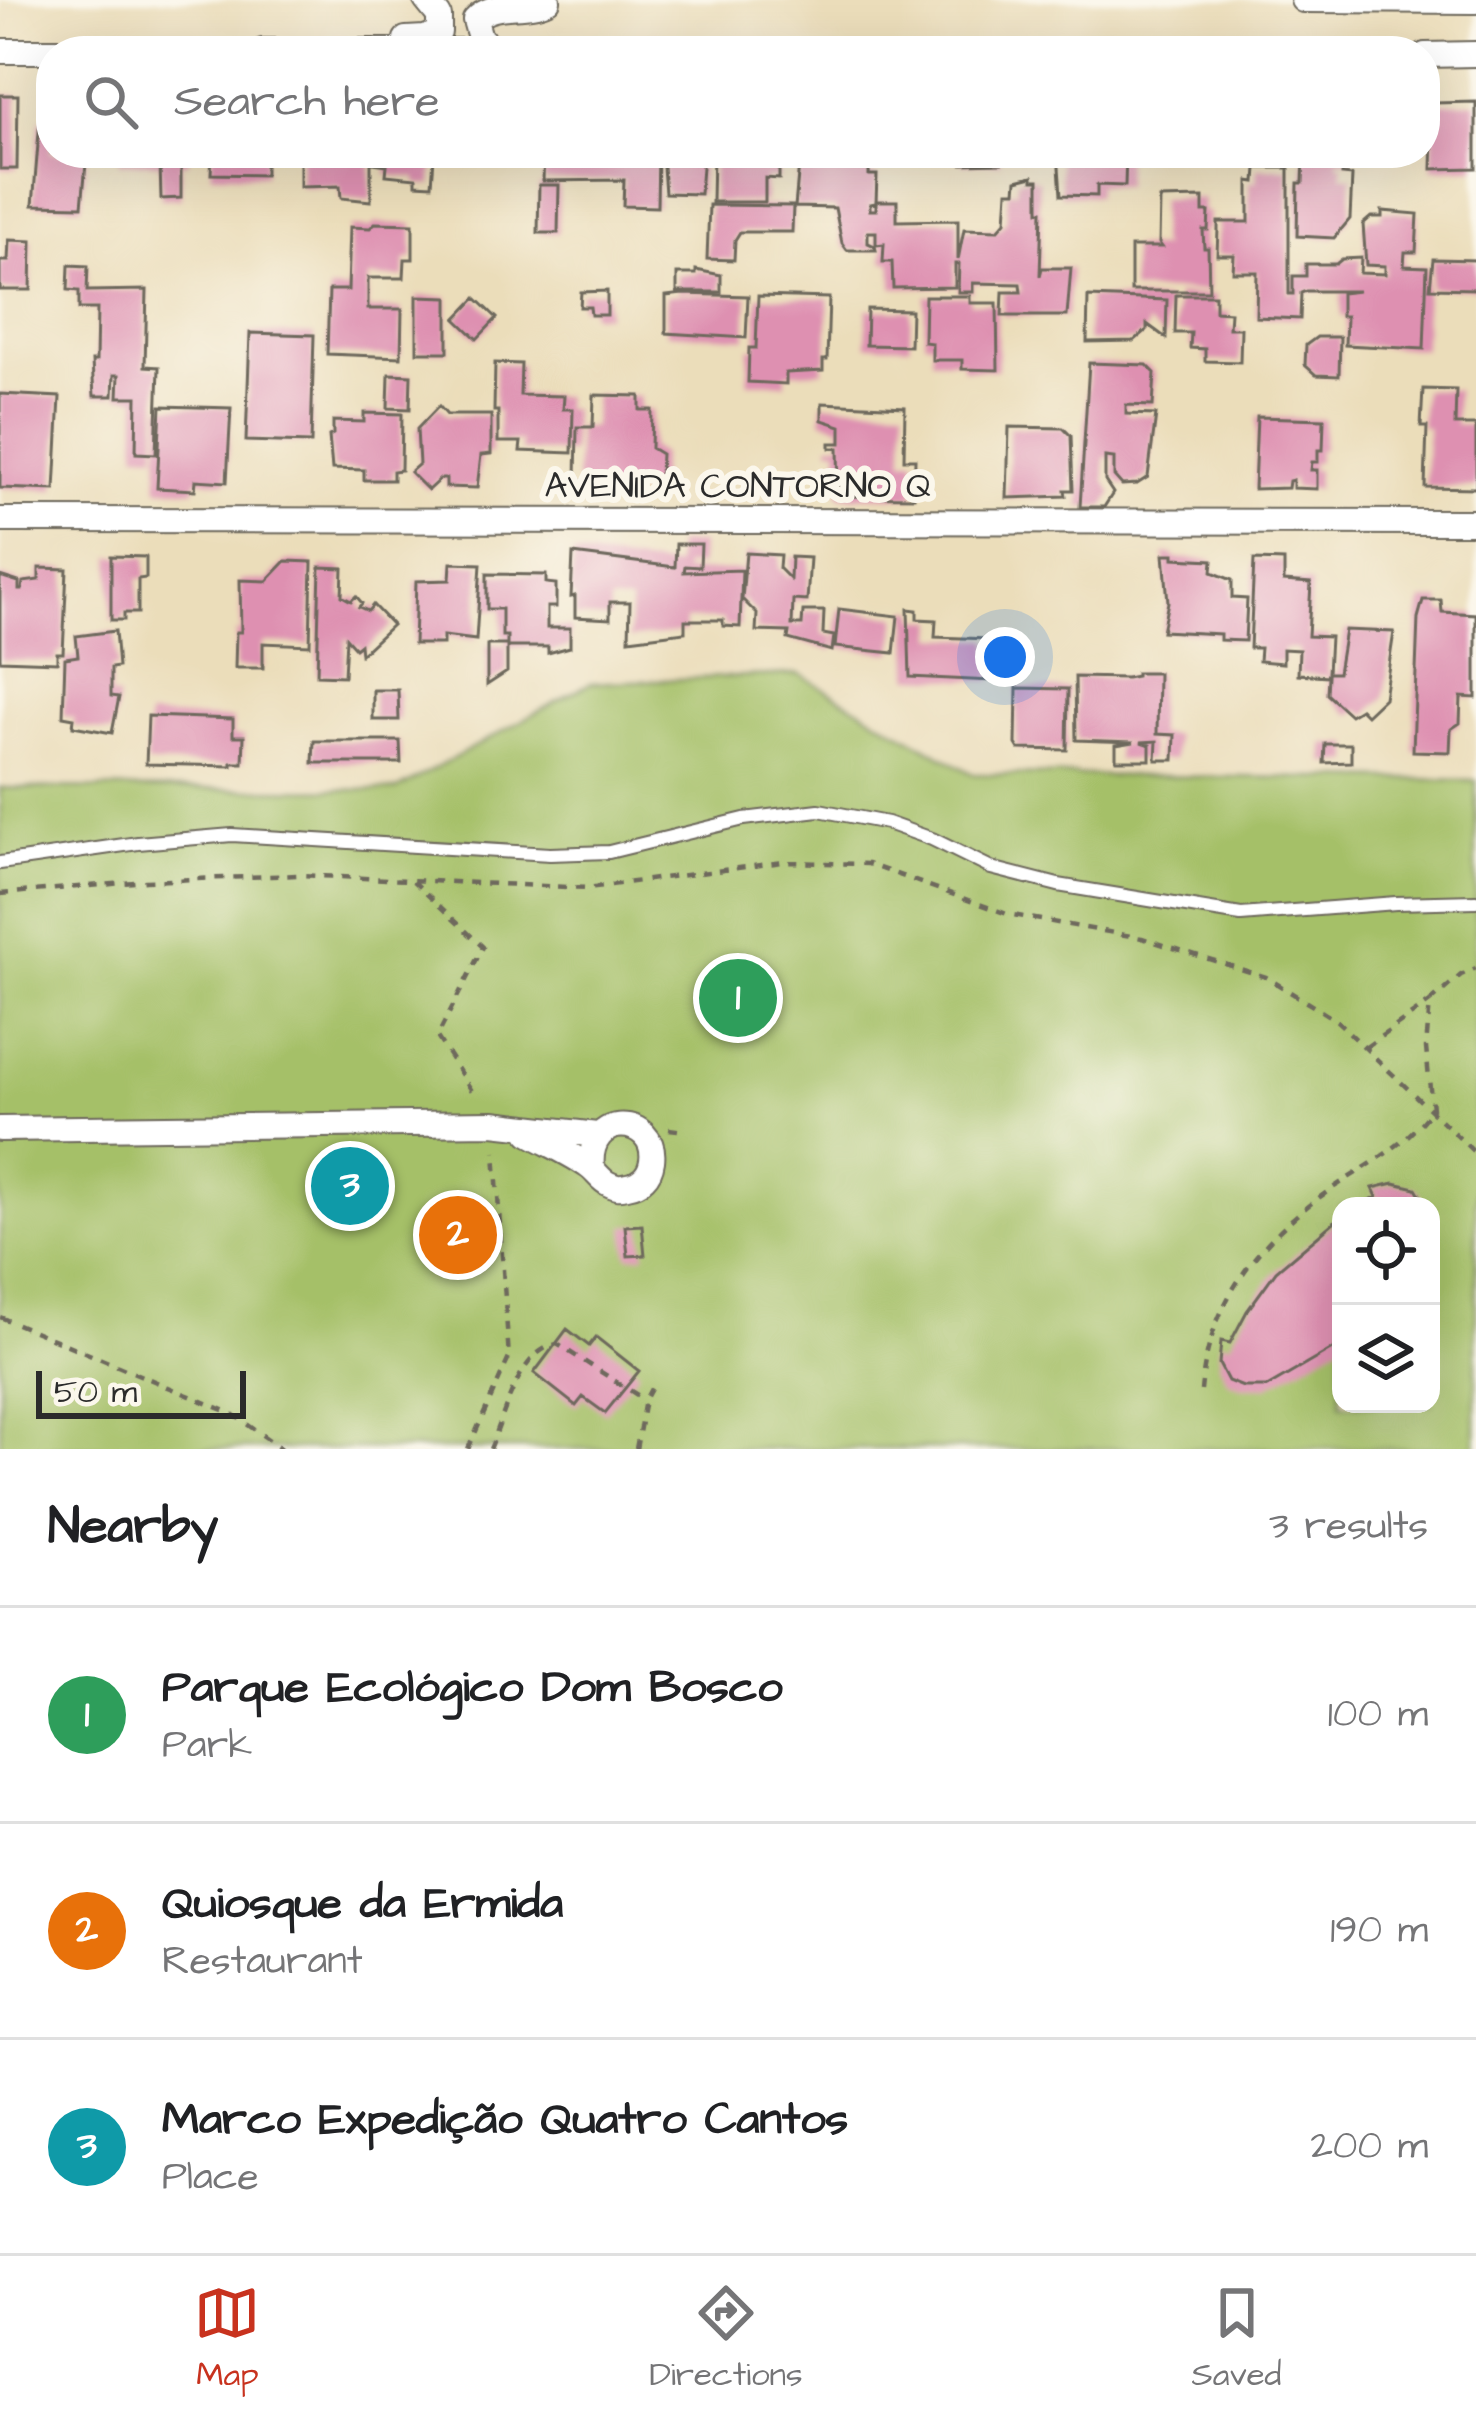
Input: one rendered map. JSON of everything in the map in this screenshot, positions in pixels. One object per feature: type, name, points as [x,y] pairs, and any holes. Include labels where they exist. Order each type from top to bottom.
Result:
[{"type":"street","points":[[426,0],[439,16],[439,32],[430,36]]},
{"type":"street","points":[[479,36],[475,20],[480,11],[532,8],[548,0]]},
{"type":"street","points":[[1303,0],[1476,1]]},
{"type":"street","points":[[0,50],[36,51]]},
{"type":"street","points":[[1440,55],[1476,54]]},
{"type":"street","name":"AVENIDA CONTORNO Q","points":[[0,520],[1476,522]]},
{"type":"street","points":[[0,1129],[505,1124],[597,1136]]},
{"type":"street","points":[[505,1124],[592,1168],[603,1182],[620,1188],[638,1184],[650,1171],[653,1152],[646,1136],[631,1126],[613,1126],[597,1136],[590,1151],[592,1168]]},
{"type":"lane","points":[[0,863],[232,835],[550,854],[609,852],[745,819],[819,809],[887,823],[991,868],[1058,885],[1241,915],[1476,901]]},
{"type":"path","points":[[0,894],[297,874],[588,887],[782,862],[868,864],[1007,914],[1142,938],[1266,977],[1337,1021],[1476,1154]]},
{"type":"path","points":[[412,881],[483,947],[437,1036],[505,1124],[509,1358],[468,1449]]},
{"type":"path","points":[[1366,1047],[1461,974],[1476,968]]},
{"type":"path","points":[[1201,1390],[1208,1339],[1236,1279],[1291,1218],[1398,1145],[1432,1109],[1426,1048],[1430,1002]]},
{"type":"path","points":[[0,1317],[231,1413],[282,1449]]},
{"type":"path","points":[[490,1449],[526,1364],[544,1346],[557,1344],[645,1400]]},
{"type":"path","points":[[636,1449],[645,1400],[654,1383]]},
{"type":"green space","points":[[799,674],[973,774],[1476,780],[1476,1449],[0,1449],[0,788],[396,790],[590,683]]},
{"type":"building","points":[[0,95],[18,95],[17,169],[0,169]]},
{"type":"building","points":[[1476,102],[1476,168],[1432,169],[1440,168],[1440,103]]},
{"type":"building","points":[[36,168],[86,168],[82,206],[33,205]]},
{"type":"building","points":[[160,168],[181,168],[181,198],[161,199]]},
{"type":"building","points":[[211,168],[265,168],[265,175],[211,174]]},
{"type":"building","points":[[300,168],[371,168],[371,201],[341,198],[340,186],[300,187]]},
{"type":"building","points":[[387,168],[433,168],[432,185],[386,175]]},
{"type":"building","points":[[543,168],[658,168],[657,207],[623,206],[624,180],[543,181]]},
{"type":"building","points":[[663,168],[702,168],[700,194],[665,193]]},
{"type":"building","points":[[713,168],[779,168],[779,179],[765,178],[765,202],[712,202]]},
{"type":"building","points":[[799,168],[869,168],[869,175],[877,175],[876,201],[897,201],[897,221],[958,220],[958,260],[964,229],[998,230],[1006,221],[1008,191],[1016,191],[1017,180],[1033,176],[1039,180],[1042,211],[1040,276],[1042,268],[1071,268],[1067,316],[1002,316],[1003,292],[1021,292],[1020,284],[973,283],[973,292],[958,292],[959,264],[955,264],[955,287],[893,288],[892,262],[883,262],[884,244],[876,245],[876,232],[868,232],[868,243],[876,250],[847,250],[835,208],[795,207]]},
{"type":"building","points":[[1059,168],[1126,168],[1125,186],[1097,185],[1097,196],[1061,195]]},
{"type":"building","points":[[1257,168],[1289,168],[1289,294],[1293,294],[1293,276],[1306,276],[1306,264],[1361,258],[1360,273],[1385,274],[1385,266],[1366,265],[1363,224],[1371,217],[1382,217],[1382,211],[1418,214],[1416,252],[1405,252],[1404,266],[1427,267],[1424,349],[1345,345],[1341,293],[1359,291],[1306,291],[1301,293],[1300,319],[1256,317],[1257,272],[1233,272],[1234,255],[1217,255],[1218,222],[1249,222],[1249,181],[1256,182]]},
{"type":"building","points":[[1304,168],[1343,168],[1342,175],[1352,176],[1350,219],[1334,238],[1297,236],[1298,183],[1303,183]]},
{"type":"building","points":[[539,185],[559,185],[558,233],[538,233]]},
{"type":"building","points":[[1203,198],[1203,212],[1209,212],[1208,230],[1203,230],[1209,291],[1131,291],[1131,247],[1162,247],[1160,199]]},
{"type":"building","points":[[709,205],[793,206],[792,232],[740,232],[734,260],[707,259]]},
{"type":"building","points":[[375,223],[413,224],[413,259],[405,259],[404,278],[368,278],[368,309],[402,309],[401,357],[327,354],[329,290],[348,290],[350,227],[370,228]]},
{"type":"building","points":[[9,240],[32,241],[31,290],[0,290],[0,261],[8,261]]},
{"type":"building","points":[[1433,259],[1476,260],[1476,289],[1430,288]]},
{"type":"building","points":[[69,265],[88,266],[87,291],[147,290],[145,366],[159,367],[156,454],[136,453],[137,397],[118,397],[119,375],[114,375],[113,396],[94,396],[97,309],[79,309],[79,291],[68,290]]},
{"type":"building","points":[[696,270],[721,275],[721,292],[677,292],[677,274],[696,274]]},
{"type":"building","points":[[607,291],[607,315],[591,315],[590,307],[580,307],[581,292]]},
{"type":"building","points":[[1176,295],[1215,295],[1215,311],[1230,312],[1229,328],[1241,328],[1240,362],[1205,361],[1205,349],[1190,348],[1191,333],[1175,333]]},
{"type":"building","points":[[417,296],[448,297],[448,352],[417,352]]},
{"type":"building","points":[[666,296],[748,296],[746,338],[666,333]]},
{"type":"building","points":[[758,296],[829,298],[823,371],[786,373],[786,384],[748,382],[749,348],[756,348]]},
{"type":"building","points":[[925,296],[970,296],[970,303],[997,303],[998,370],[962,369],[962,360],[932,360],[932,343],[924,342]]},
{"type":"building","points":[[1088,297],[1167,300],[1166,338],[1147,324],[1147,330],[1134,341],[1087,342]]},
{"type":"building","points":[[476,298],[497,318],[477,339],[456,319]]},
{"type":"building","points":[[867,309],[911,310],[910,346],[866,345]]},
{"type":"building","points":[[250,333],[314,335],[311,443],[246,441]]},
{"type":"building","points":[[1317,337],[1340,337],[1339,376],[1316,375],[1305,365],[1306,345]]},
{"type":"building","points":[[495,363],[521,364],[520,395],[564,396],[563,409],[573,409],[572,453],[520,451],[521,442],[498,442]]},
{"type":"building","points":[[1089,363],[1147,365],[1155,373],[1153,406],[1126,405],[1126,414],[1156,415],[1148,477],[1122,485],[1114,476],[1114,458],[1105,457],[1105,481],[1113,493],[1104,507],[1080,507]]},
{"type":"building","points":[[389,374],[411,375],[410,409],[388,408]]},
{"type":"building","points":[[1423,389],[1456,390],[1455,425],[1476,425],[1476,488],[1425,487]]},
{"type":"building","points":[[0,394],[60,397],[55,490],[0,488]]},
{"type":"building","points":[[594,395],[640,396],[640,410],[652,410],[651,448],[661,454],[659,493],[584,491],[585,481],[576,481],[577,427],[593,427]]},
{"type":"building","points":[[822,403],[905,407],[904,459],[915,459],[914,497],[839,496],[838,448],[830,448],[830,443],[841,443],[841,426],[822,420]]},
{"type":"building","points":[[161,406],[231,408],[227,482],[196,480],[195,490],[157,488]]},
{"type":"building","points":[[439,406],[447,415],[491,415],[491,454],[481,455],[477,488],[446,487],[446,479],[440,479],[428,490],[410,472],[419,464],[417,429]]},
{"type":"building","points":[[364,413],[402,414],[401,470],[393,471],[393,480],[364,480],[364,470],[332,469],[329,436],[333,421],[364,422]]},
{"type":"building","points":[[1257,417],[1324,419],[1323,450],[1318,450],[1318,462],[1312,462],[1311,470],[1317,470],[1317,489],[1293,488],[1293,480],[1288,488],[1254,489]]},
{"type":"building","points":[[1009,427],[1063,428],[1071,436],[1073,490],[1065,490],[1066,496],[1007,498]]},
{"type":"building","points":[[676,544],[701,544],[700,567],[685,566],[684,572],[742,570],[740,627],[723,626],[723,620],[685,620],[685,632],[629,639],[630,602],[610,602],[610,619],[575,617],[573,554],[675,567]]},
{"type":"building","points":[[746,553],[780,555],[779,568],[790,579],[791,557],[810,558],[807,601],[793,600],[792,625],[802,625],[803,611],[824,611],[823,634],[834,636],[832,651],[788,639],[789,632],[756,631],[757,614],[742,599]]},
{"type":"building","points":[[1164,554],[1213,560],[1212,572],[1232,580],[1232,598],[1247,599],[1245,641],[1220,640],[1220,634],[1162,631],[1168,602]]},
{"type":"building","points":[[111,556],[146,557],[146,578],[138,579],[138,613],[124,613],[124,620],[111,620]]},
{"type":"building","points":[[1254,560],[1284,561],[1284,581],[1311,583],[1308,636],[1330,637],[1328,673],[1338,673],[1345,630],[1394,632],[1384,698],[1366,715],[1360,709],[1350,715],[1327,694],[1328,676],[1298,674],[1299,650],[1283,649],[1283,663],[1259,661],[1260,648],[1250,648]]},
{"type":"building","points":[[286,561],[312,562],[310,645],[263,643],[263,668],[235,668],[236,632],[241,632],[240,580],[267,581]]},
{"type":"building","points":[[451,563],[481,564],[476,640],[443,636],[443,644],[414,644],[416,581],[450,580]]},
{"type":"building","points":[[320,567],[343,568],[342,596],[351,601],[356,596],[362,603],[359,607],[368,611],[373,605],[392,625],[361,654],[360,644],[355,648],[346,638],[344,676],[317,675]]},
{"type":"building","points":[[39,568],[67,569],[63,653],[57,653],[57,662],[0,660],[0,576],[19,582],[22,590],[23,582],[39,580]]},
{"type":"building","points":[[487,574],[546,575],[546,583],[556,584],[556,607],[547,607],[547,628],[570,628],[570,647],[548,653],[548,647],[507,647],[507,672],[487,685],[487,645],[507,645],[507,636],[502,636],[502,609],[487,609]]},
{"type":"building","points":[[1423,600],[1441,600],[1442,612],[1476,614],[1476,698],[1461,697],[1460,723],[1451,729],[1450,752],[1413,751],[1418,618]]},
{"type":"building","points":[[839,609],[898,616],[894,653],[835,647]]},
{"type":"building","points":[[908,609],[917,610],[917,619],[936,620],[935,637],[989,639],[992,681],[910,677]]},
{"type":"building","points":[[115,631],[118,667],[111,668],[111,696],[119,697],[112,733],[73,726],[74,718],[63,716],[65,658],[78,656],[76,636]]},
{"type":"building","points":[[1158,673],[1157,734],[1175,735],[1174,760],[1156,760],[1157,741],[1141,742],[1150,745],[1150,760],[1116,760],[1116,745],[1134,742],[1076,740],[1075,677],[1126,678]]},
{"type":"building","points":[[1017,688],[1068,689],[1067,750],[1019,749]]},
{"type":"building","points":[[373,690],[398,690],[399,720],[373,720]]},
{"type":"building","points":[[148,716],[233,719],[233,736],[244,736],[243,763],[146,764]]},
{"type":"building","points":[[314,741],[400,741],[401,763],[313,763]]},
{"type":"building","points":[[1325,744],[1351,744],[1351,762],[1324,763]]},
{"type":"building","points":[[1394,1183],[1416,1188],[1422,1197],[1377,1197],[1373,1188]]},
{"type":"building","points":[[443,1214],[467,1224],[472,1250],[452,1268],[428,1258],[422,1232]]},
{"type":"building","points":[[1332,1224],[1332,1349],[1267,1387],[1243,1387],[1228,1381],[1219,1364],[1221,1341],[1230,1343],[1276,1271]]},
{"type":"building","points":[[642,1225],[645,1255],[628,1256],[625,1226]]},
{"type":"building","points":[[567,1329],[589,1346],[596,1337],[639,1371],[605,1413],[583,1397],[576,1406],[534,1373]]},
{"type":"place","name":"Parque Ecológico Dom Bosco","points":[[738,998]]},
{"type":"place","name":"Marco Expedição Quatro Cantos","points":[[350,1186]]},
{"type":"place","name":"Quiosque da Ermida","points":[[458,1235]]}]
